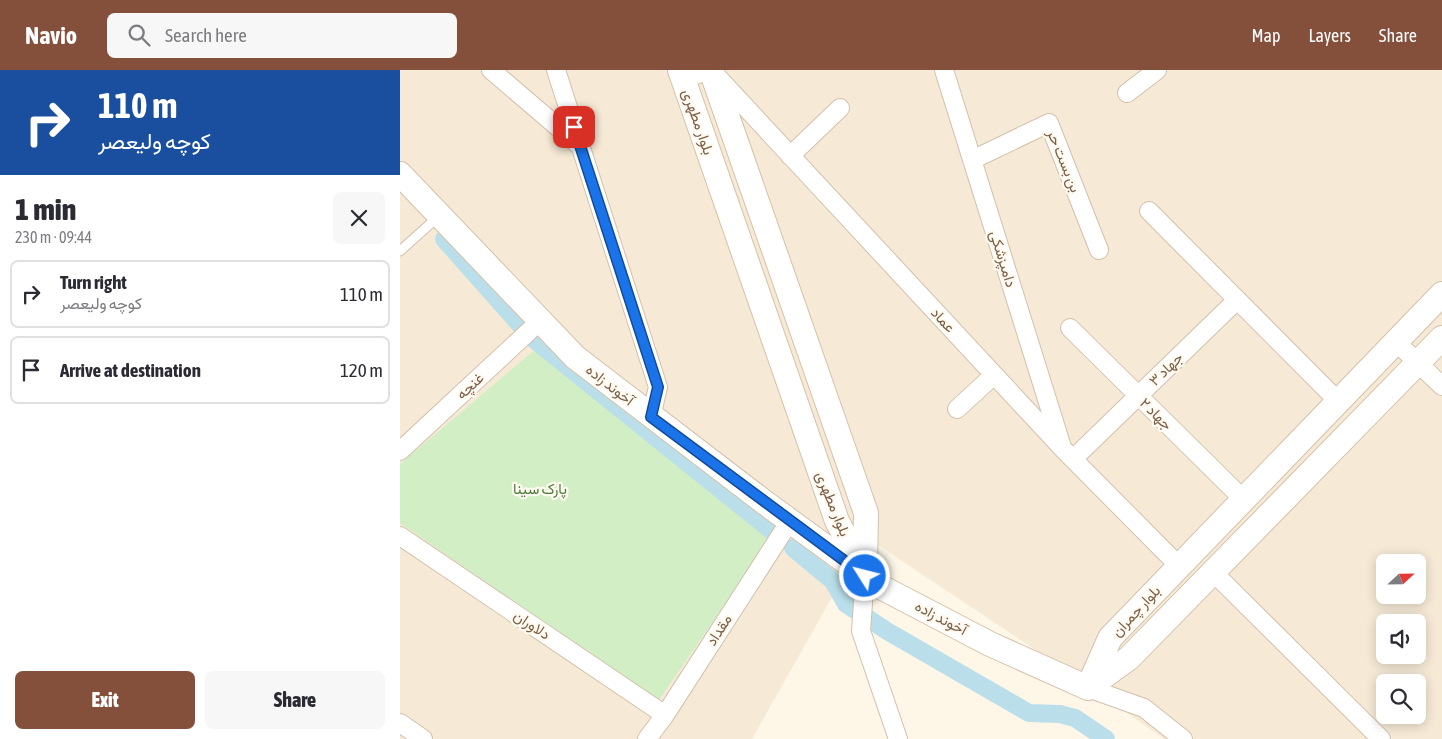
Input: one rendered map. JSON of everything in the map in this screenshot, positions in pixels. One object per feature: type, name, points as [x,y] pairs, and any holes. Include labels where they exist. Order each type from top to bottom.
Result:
[{"type":"street","points":[[491,70],[580,146]]},
{"type":"street","points":[[556,70],[658,387],[651,417]]},
{"type":"street","points":[[681,75],[711,70]]},
{"type":"street","name":"عماد","points":[[711,70],[1068,454],[1178,566]]},
{"type":"street","name":"بلوار مطهری","points":[[711,70],[866,513],[865,576]]},
{"type":"street","name":"دامپزشکی","points":[[944,70],[1068,454]]},
{"type":"street","points":[[1127,93],[1156,70]]},
{"type":"street","name":"بلوار مطهری","points":[[681,75],[837,521],[865,576]]},
{"type":"street","points":[[790,156],[840,108]]},
{"type":"street","name":"بن بست حر","points":[[972,160],[1049,122],[1099,250]]},
{"type":"street","name":"آخوند زاده","points":[[400,174],[575,357],[651,417],[790,521],[879,586],[990,644],[1088,688]]},
{"type":"street","points":[[1149,211],[1338,401]]},
{"type":"street","name":"بلوار چمران","points":[[1088,688],[1110,638],[1442,294]]},
{"type":"street","name":"جهاد ۳","points":[[1068,454],[1138,395],[1237,300]]},
{"type":"street","name":"غنچه","points":[[400,451],[540,321]]},
{"type":"street","name":"جهاد ۲","points":[[1070,328],[1244,499]]},
{"type":"street","name":"بلوار چمران","points":[[1088,688],[1129,658],[1442,338]]},
{"type":"street","points":[[1395,341],[1442,386]]},
{"type":"street","points":[[957,409],[994,375]]},
{"type":"street","points":[[790,521],[808,519],[816,514],[823,504],[819,470]]},
{"type":"street","name":"مقداد","points":[[647,739],[790,521]]},
{"type":"street","name":"دلاوران","points":[[400,536],[665,714]]},
{"type":"street","points":[[1213,572],[1381,739]]},
{"type":"street","points":[[865,576],[861,632],[898,739]]},
{"type":"street","points":[[1088,688],[1144,708],[1183,739]]},
{"type":"street","points":[[400,723],[423,739]]},
{"type":"lane","points":[[400,251],[439,215]]},
{"type":"shaded area","points":[[400,70],[1442,70],[1442,739],[1164,739],[1079,679],[866,537],[752,739],[400,739]]},
{"type":"green space","name":"پارک سینا","points":[[537,348],[771,537],[659,700],[400,523],[400,464]]},
{"type":"waterway","points":[[444,239],[531,337],[772,531]]},
{"type":"waterway","points":[[793,548],[833,581],[846,604],[887,631],[1029,713],[1060,714],[1075,718],[1106,739]]},
{"type":"route","points":[[574,127],[658,387],[651,417],[865,576]]}]
